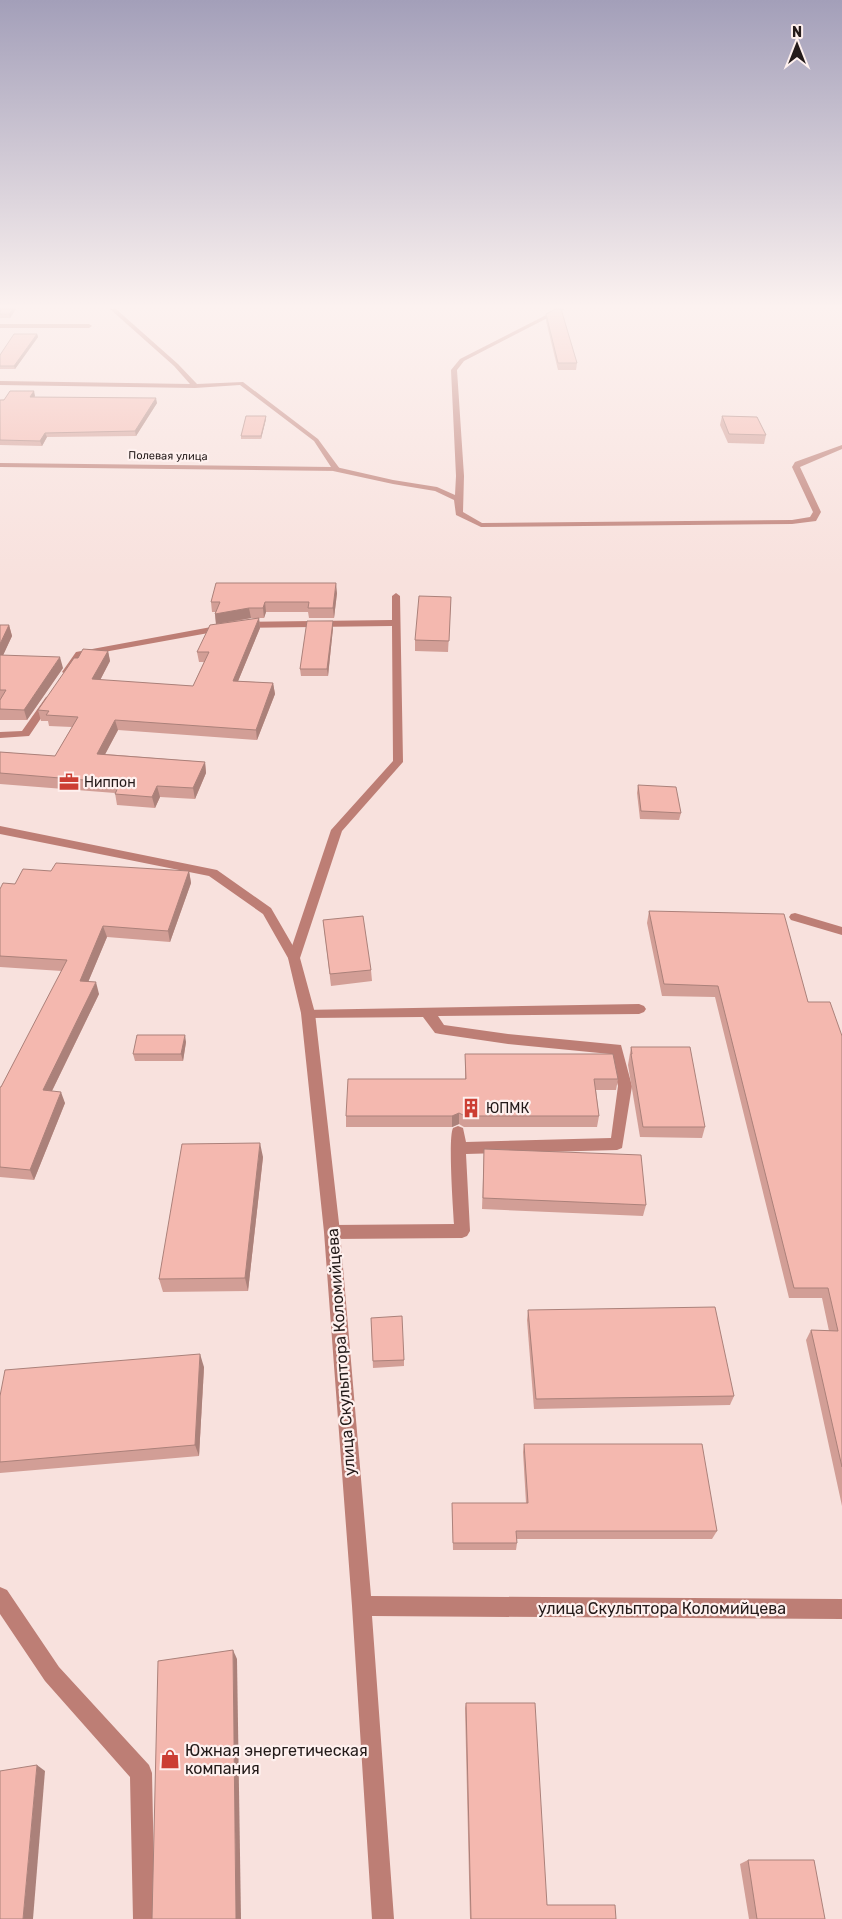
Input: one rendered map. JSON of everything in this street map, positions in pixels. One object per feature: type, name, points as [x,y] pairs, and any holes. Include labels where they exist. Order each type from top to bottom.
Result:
[{"type":"street","points":[[261,399],[316,440],[336,469]]},
{"type":"street","points":[[456,399],[460,476],[459,513],[481,525],[682,524],[813,520],[816,512],[796,467],[803,461],[842,447]]},
{"type":"street","name":"Полевая улица","points":[[0,465],[336,469],[393,482],[437,489],[458,499]]},
{"type":"street","points":[[294,958],[337,830],[398,762],[396,596]]},
{"type":"street","points":[[63,678],[79,654],[251,623],[396,623]]},
{"type":"street","points":[[0,735],[25,734],[52,694]]},
{"type":"street","name":"улица Скульптора Коломийцева","points":[[0,830],[213,873],[268,910],[294,958],[308,1013],[332,1232],[362,1606],[842,1609]]},
{"type":"street","points":[[795,917],[842,931]]},
{"type":"street","points":[[308,1013],[639,1009]]},
{"type":"street","points":[[426,1011],[440,1029],[508,1039],[616,1049],[625,1086],[617,1144],[458,1148]]},
{"type":"street","points":[[332,1232],[462,1231],[458,1132]]},
{"type":"street","points":[[0,1597],[52,1674],[141,1773],[144,1919]]},
{"type":"street","points":[[362,1606],[383,1919]]},
{"type":"building","points":[[156,399],[135,431],[45,433],[40,441],[0,440],[0,400]]},
{"type":"building","points":[[246,416],[266,416],[261,436],[241,436]]},
{"type":"building","points":[[722,416],[757,417],[766,435],[729,434]]},
{"type":"building","points":[[216,583],[336,583],[333,608],[308,608],[309,602],[265,602],[263,608],[249,608],[215,614],[220,602],[211,602]]},
{"type":"building","points":[[419,596],[451,597],[449,641],[415,640]]},
{"type":"building","points":[[259,618],[233,681],[273,683],[256,730],[115,720],[97,754],[205,762],[193,788],[157,786],[152,797],[115,794],[120,783],[0,773],[0,752],[55,756],[78,717],[46,715],[49,711],[38,710],[74,658],[78,658],[83,649],[108,651],[92,679],[193,686],[209,652],[197,652],[210,625]]},
{"type":"building","points":[[307,621],[333,621],[327,669],[300,669]]},
{"type":"building","points":[[0,625],[9,625],[0,644]]},
{"type":"building","points":[[0,655],[60,657],[24,710],[0,709],[0,700],[6,690],[0,690]]},
{"type":"building","points":[[638,785],[676,787],[681,813],[641,811]]},
{"type":"building","points":[[56,863],[189,871],[168,931],[103,926],[80,981],[96,982],[43,1090],[61,1092],[30,1170],[0,1167],[0,1087],[67,960],[0,956],[0,889],[3,883],[15,884],[23,869],[51,871]]},
{"type":"building","points":[[649,911],[784,914],[808,1002],[830,1002],[842,1036],[842,1467],[811,1330],[838,1331],[828,1288],[794,1288],[718,986],[664,984]]},
{"type":"building","points":[[363,916],[371,970],[330,974],[323,920]]},
{"type":"building","points":[[137,1035],[185,1035],[181,1054],[133,1054]]},
{"type":"building","points":[[631,1047],[690,1047],[705,1127],[643,1127]]},
{"type":"building","points":[[465,1054],[613,1054],[618,1079],[594,1079],[599,1116],[465,1116],[459,1113],[452,1116],[346,1116],[348,1079],[466,1079]]},
{"type":"building","points":[[260,1143],[245,1278],[159,1279],[182,1144]]},
{"type":"building","points":[[484,1149],[641,1155],[646,1205],[483,1198]]},
{"type":"building","points":[[715,1307],[734,1396],[536,1399],[528,1310]]},
{"type":"building","points":[[402,1316],[404,1360],[373,1361],[371,1318]]},
{"type":"building","points":[[200,1354],[195,1445],[0,1462],[0,1396],[5,1370]]},
{"type":"building","points":[[524,1444],[702,1444],[717,1531],[516,1531],[517,1543],[453,1543],[452,1503],[528,1503]]},
{"type":"building","points":[[233,1650],[236,1919],[152,1919],[158,1661]]},
{"type":"building","points":[[466,1703],[535,1703],[547,1905],[615,1905],[616,1919],[471,1919]]},
{"type":"building","points":[[37,1765],[23,1919],[0,1919],[0,1771]]},
{"type":"building","points":[[748,1860],[814,1860],[825,1919],[757,1919]]},
{"type":"place","name":"Ниппон","points":[[69,782]]},
{"type":"place","name":"ЮПМК","points":[[471,1108]]},
{"type":"place","name":"Южная энергетическая компания","points":[[170,1759]]}]
